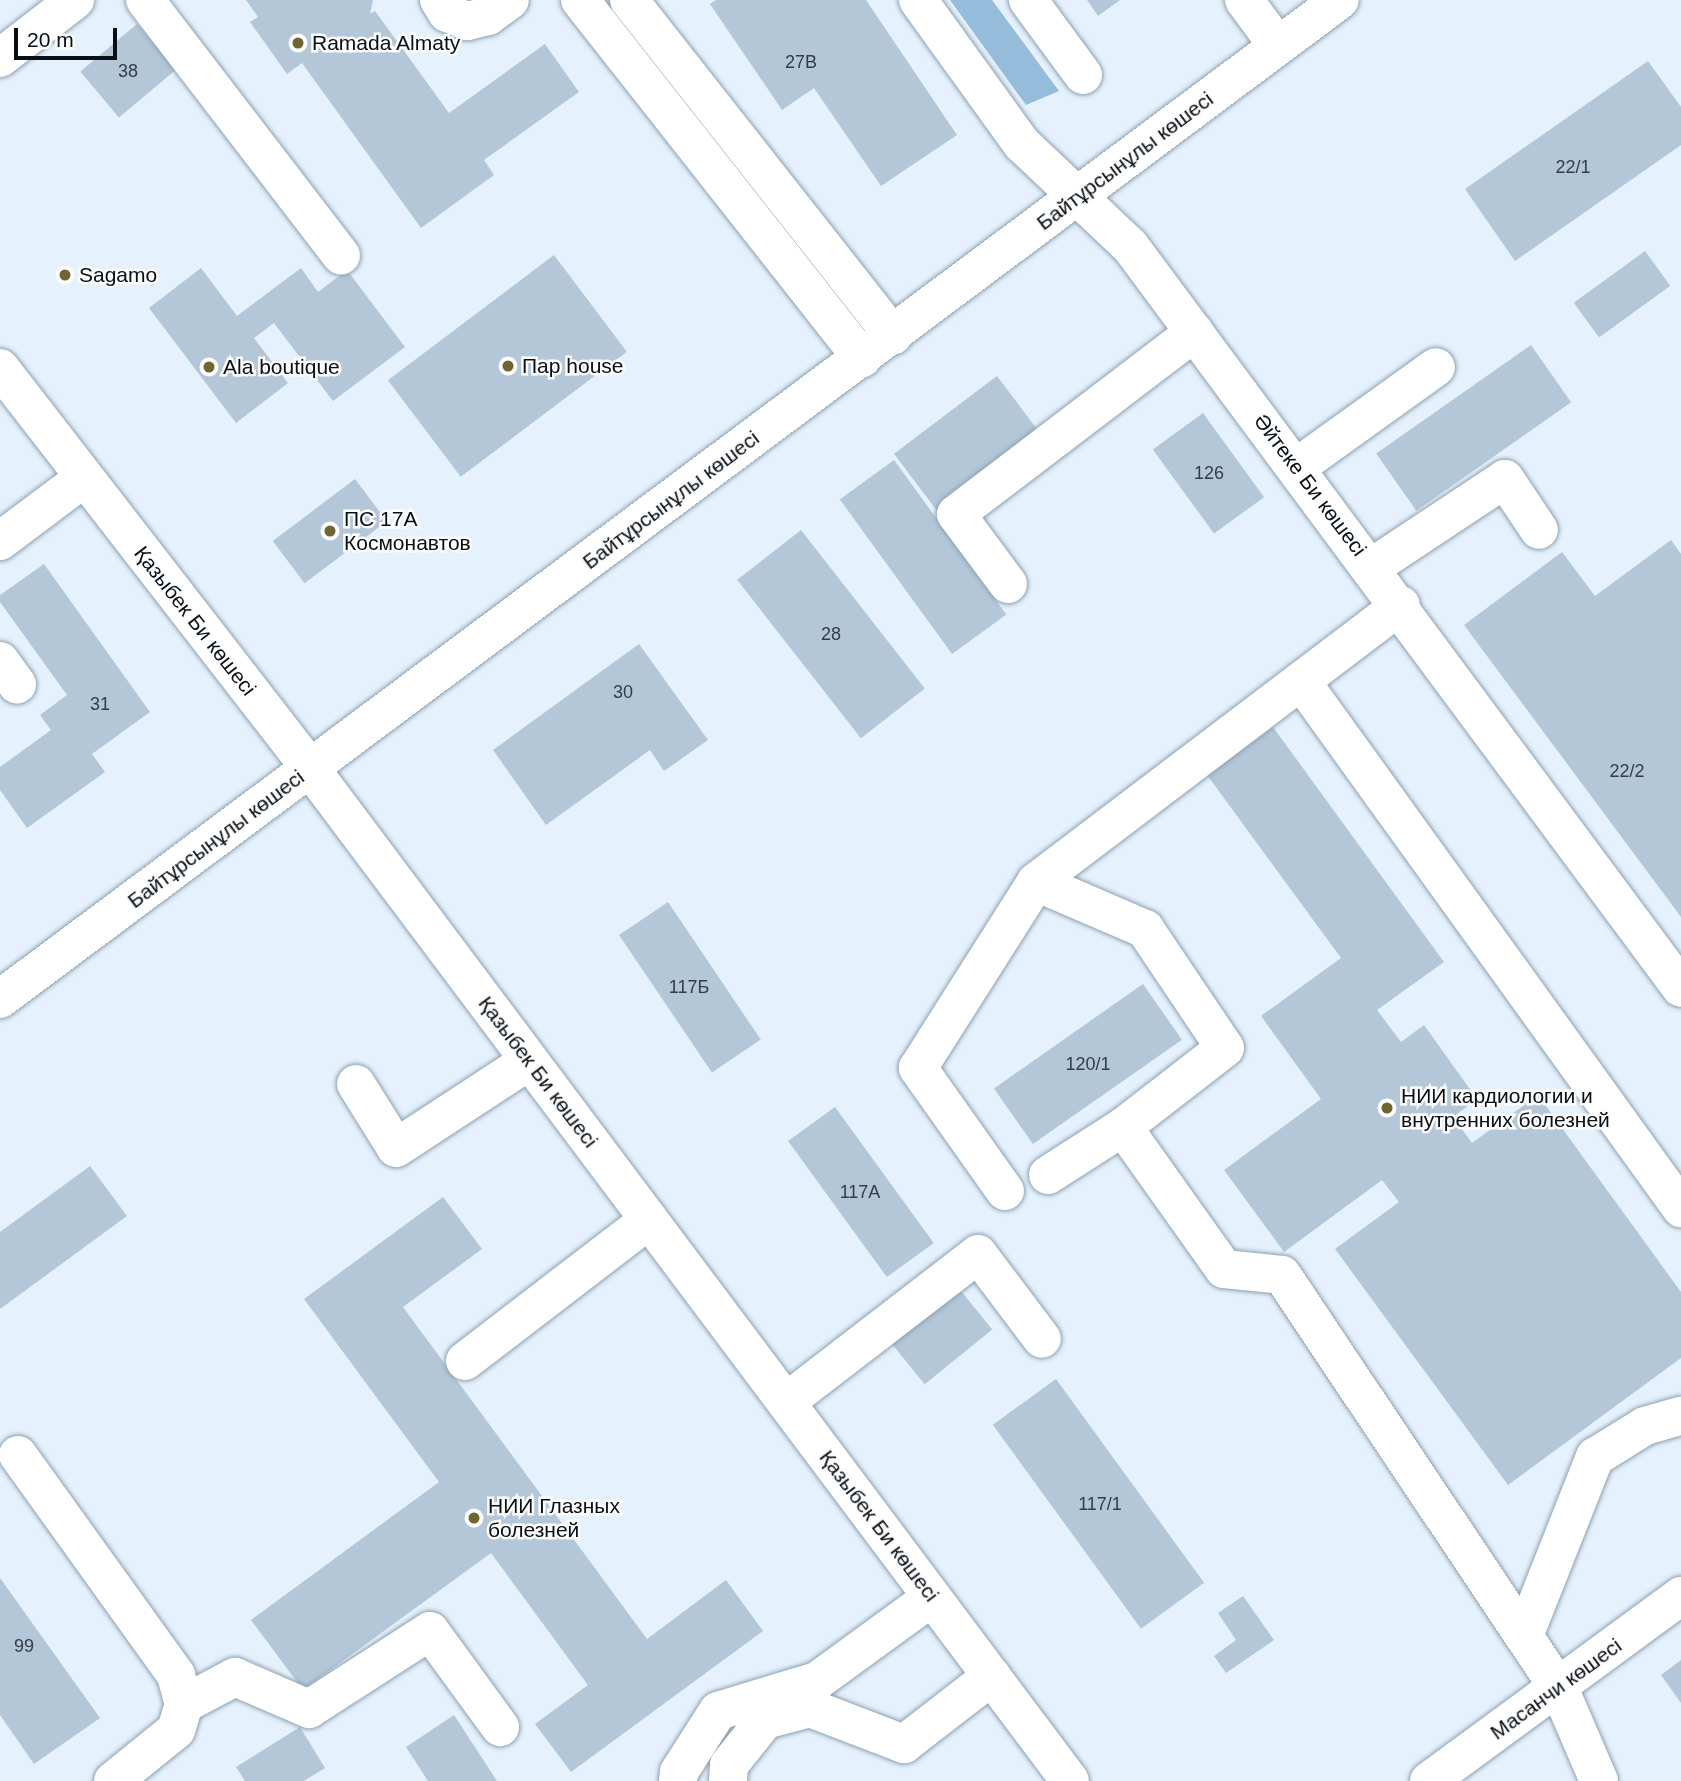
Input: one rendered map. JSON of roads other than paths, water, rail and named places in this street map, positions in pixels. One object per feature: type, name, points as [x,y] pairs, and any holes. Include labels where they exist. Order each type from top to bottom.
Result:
[{"type":"street","points":[[0,58],[75,0]]},
{"type":"street","points":[[145,0],[341,255]]},
{"type":"street","points":[[439,0],[447,13],[467,21],[488,16],[510,0]]},
{"type":"street","points":[[580,0],[862,358]]},
{"type":"street","points":[[629,0],[893,335]]},
{"type":"street","name":"Әйтеке Би көшесі","points":[[918,0],[1022,144],[1130,246],[1401,605],[1681,988]]},
{"type":"street","points":[[1028,0],[1083,75]]},
{"type":"street","points":[[1244,0],[1278,46]]},
{"type":"street","name":"Байтұрсынұлы көшесі","points":[[0,999],[1340,0]]},
{"type":"street","points":[[1008,584],[956,514],[1195,332]]},
{"type":"street","points":[[1297,467],[1436,367]]},
{"type":"street","name":"Қазыбек Би көшесі","points":[[0,368],[310,768],[1070,1781]]},
{"type":"street","points":[[0,541],[84,478]]},
{"type":"street","points":[[1372,567],[1506,479],[1539,530]]},
{"type":"street","points":[[1005,1191],[918,1068],[1036,882],[1401,605]]},
{"type":"street","points":[[1301,681],[1681,1208]]},
{"type":"street","points":[[1036,882],[1145,929],[1225,1048],[1123,1128],[1048,1175]]},
{"type":"street","points":[[356,1084],[396,1148],[529,1061]]},
{"type":"street","points":[[1123,1128],[1224,1269],[1282,1275],[1559,1688],[1599,1781]]},
{"type":"street","points":[[465,1361],[649,1220]]},
{"type":"street","points":[[786,1402],[978,1254],[1042,1339]]},
{"type":"street","points":[[1524,1636],[1595,1457],[1645,1426],[1681,1416]]},
{"type":"street","points":[[18,1455],[159,1646],[176,1675],[184,1704],[176,1730],[113,1781]]},
{"type":"street","name":"Масанчи көшесі","points":[[1429,1781],[1681,1596]]},
{"type":"street","points":[[678,1781],[679,1772],[718,1711],[817,1681],[932,1597]]},
{"type":"street","points":[[184,1704],[235,1677],[309,1709],[430,1631],[500,1727]]},
{"type":"street","points":[[728,1781],[729,1765],[765,1720],[810,1708],[904,1744],[992,1676]]},
{"type":"place","name":"Ramada Almaty","points":[[298,43]]},
{"type":"place","name":"Sagamo","points":[[65,275]]},
{"type":"place","name":"Пар house","points":[[508,366]]},
{"type":"place","name":"Ala boutique","points":[[209,367]]},
{"type":"place","name":"ПС 17А Космонавтов","points":[[330,531]]},
{"type":"place","name":"НИИ кардиологии и внутренних болезней","points":[[1387,1108]]},
{"type":"place","name":"НИИ Глазных болезней","points":[[474,1518]]}]
